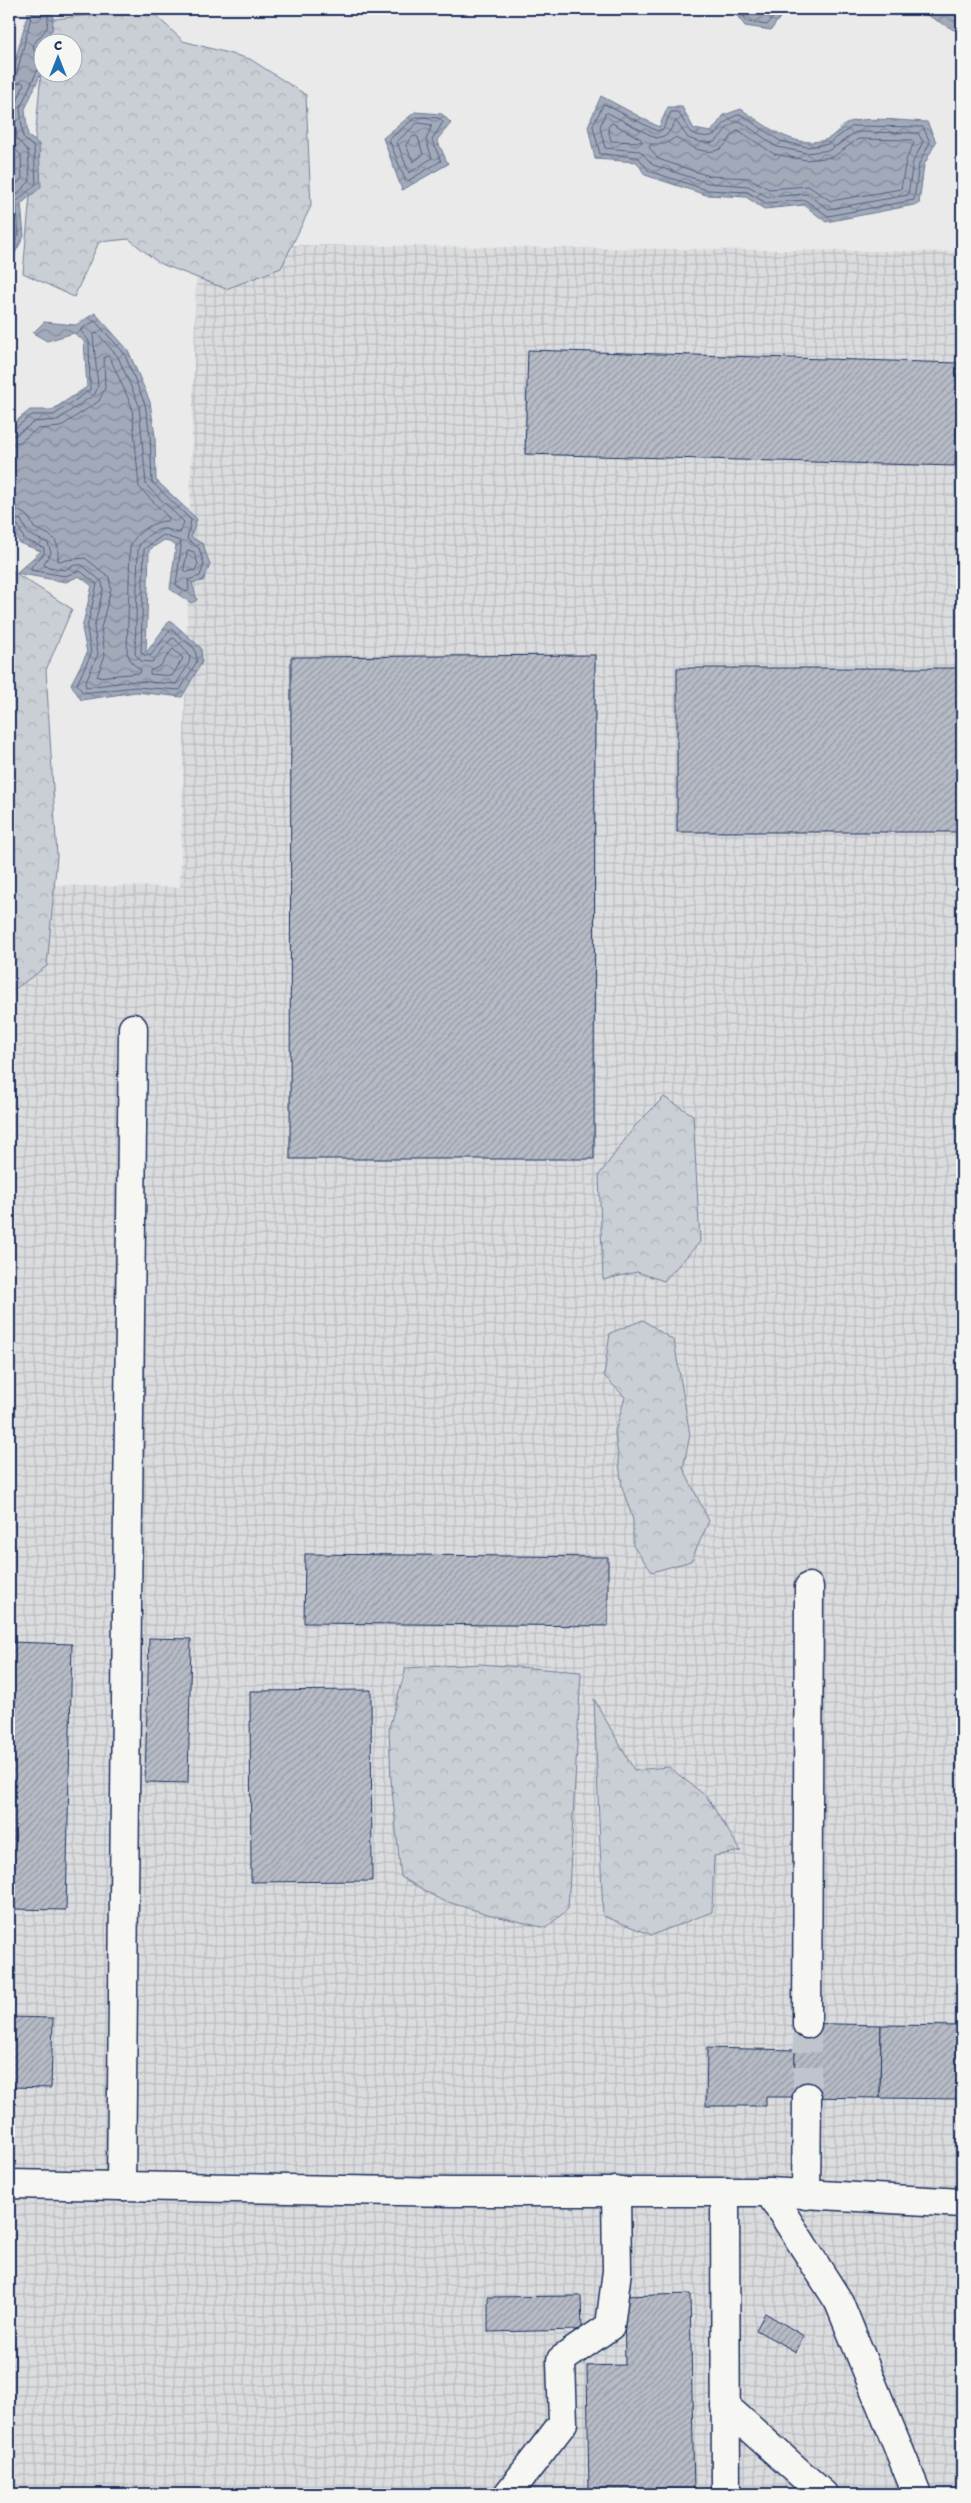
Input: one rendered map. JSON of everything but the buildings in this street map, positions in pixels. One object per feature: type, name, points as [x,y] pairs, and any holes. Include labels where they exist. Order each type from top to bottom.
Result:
[{"type":"street","points":[[121,2186],[132,1028]]},
{"type":"street","points":[[807,2024],[808,1587]]},
{"type":"street","points":[[806,2195],[807,2097]]},
{"type":"street","points":[[9,2184],[452,2192],[770,2192],[962,2203]]},
{"type":"street","points":[[508,2494],[563,2423],[562,2360],[610,2326],[617,2271],[616,2191]]},
{"type":"street","points":[[724,2192],[726,2494]]},
{"type":"street","points":[[770,2192],[839,2302],[917,2494]]},
{"type":"street","points":[[725,2406],[823,2494]]},
{"type":"shaded area","points":[[197,244],[962,252],[962,2494],[9,2494],[9,885],[180,887]]},
{"type":"green space","points":[[149,9],[183,41],[250,59],[306,95],[311,206],[281,268],[226,289],[159,263],[129,239],[99,242],[74,297],[23,273],[40,82],[82,82],[82,32],[45,32],[46,20]]},
{"type":"green space","points":[[9,569],[72,609],[46,670],[57,856],[47,966],[12,991],[9,989]]},
{"type":"green space","points":[[664,1097],[693,1115],[700,1242],[664,1281],[637,1272],[603,1280],[599,1175],[635,1126]]},
{"type":"green space","points":[[643,1320],[674,1341],[690,1435],[683,1468],[709,1521],[691,1561],[652,1572],[633,1546],[633,1520],[622,1487],[615,1432],[625,1397],[604,1376],[610,1333]]},
{"type":"green space","points":[[480,1664],[581,1672],[568,1909],[546,1928],[491,1915],[441,1900],[401,1877],[391,1780],[389,1728],[406,1668]]},
{"type":"green space","points":[[594,1699],[634,1770],[669,1767],[707,1797],[741,1851],[714,1856],[712,1912],[652,1935],[603,1916]]},
{"type":"water","points":[[29,9],[54,9],[52,30],[50,32],[32,32],[32,82],[37,82],[25,109],[28,136],[39,144],[41,187],[21,204],[24,236],[14,255],[9,255],[9,84]]},
{"type":"water","points":[[732,9],[786,9],[771,30],[745,26]]},
{"type":"water","points":[[861,9],[906,9],[895,15],[865,12]]},
{"type":"water","points":[[916,9],[962,9],[962,28],[954,30]]},
{"type":"water","points":[[601,96],[659,127],[668,107],[682,107],[694,129],[711,132],[724,115],[741,109],[780,134],[801,141],[825,140],[849,122],[881,119],[927,122],[936,142],[924,165],[919,204],[826,222],[804,205],[764,209],[746,197],[706,195],[645,175],[637,162],[595,159],[588,126]]},
{"type":"water","points":[[415,112],[442,114],[451,123],[437,140],[448,164],[402,190],[383,138]]},
{"type":"water","points":[[95,313],[128,350],[150,402],[155,436],[156,480],[197,519],[191,537],[203,544],[210,565],[203,581],[192,583],[197,600],[191,603],[170,589],[176,545],[164,540],[149,550],[146,653],[170,620],[201,648],[202,662],[182,697],[136,692],[81,700],[71,684],[87,653],[82,628],[92,586],[79,576],[66,582],[16,573],[41,551],[19,543],[14,529],[9,528],[9,427],[30,410],[52,410],[87,387],[84,341],[74,333],[47,341],[33,333],[44,322],[76,325]]},
{"type":"tunnel","points":[[807,2024],[807,2097]]}]
